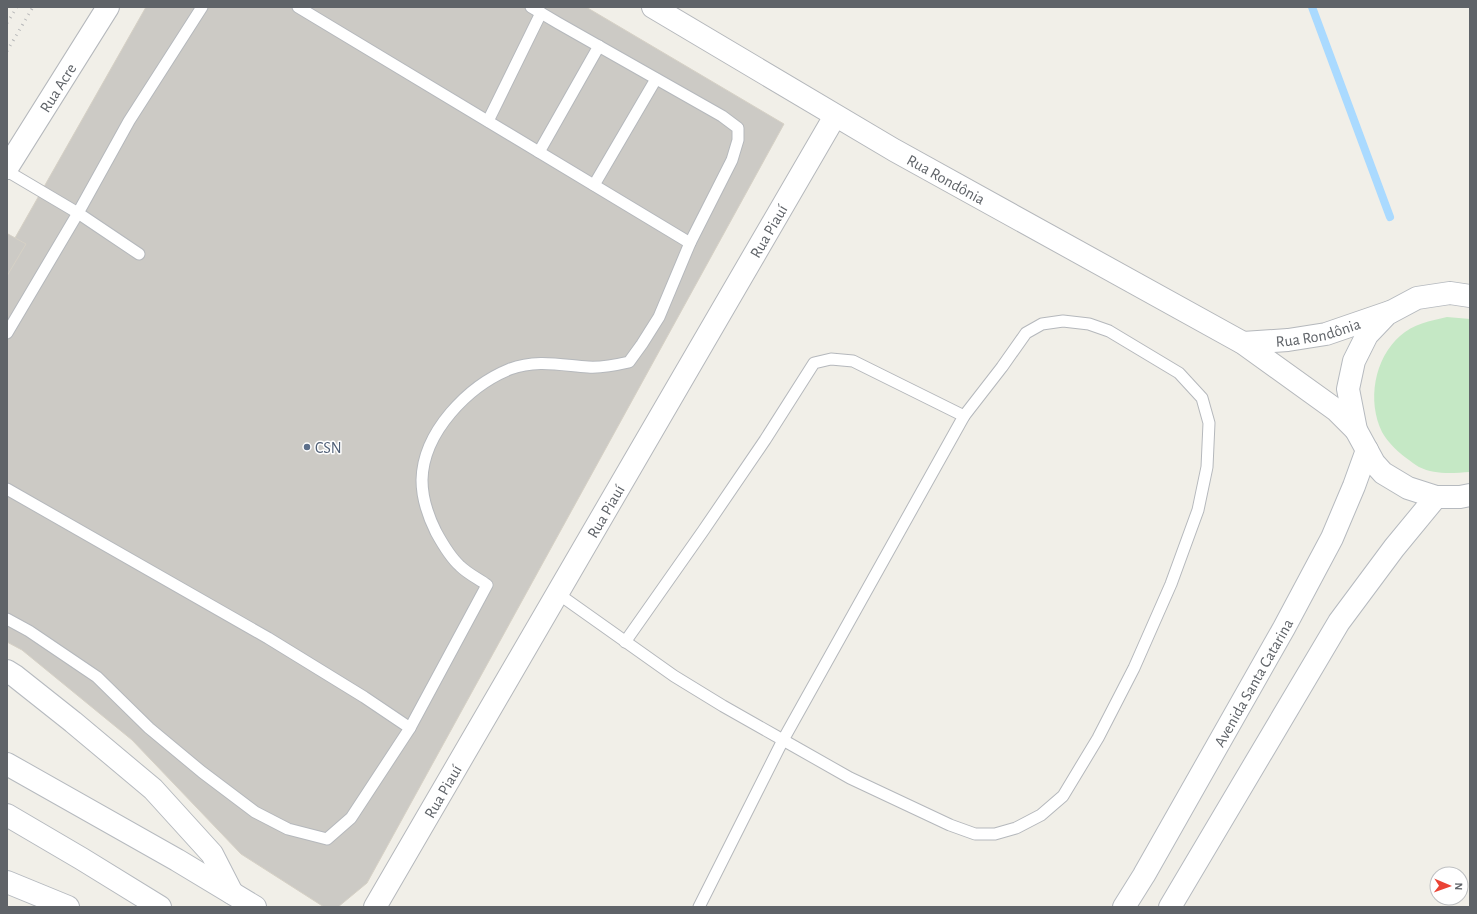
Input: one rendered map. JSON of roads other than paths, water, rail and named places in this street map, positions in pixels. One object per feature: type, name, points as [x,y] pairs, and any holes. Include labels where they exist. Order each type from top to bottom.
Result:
[{"type":"street","name":"Rua Acre","points":[[7,169],[108,7]]},
{"type":"street","name":"Rua Rondônia","points":[[653,7],[835,116],[1243,343],[1336,410],[1356,430]]},
{"type":"street","name":"Rua Piauí","points":[[375,907],[835,116]]},
{"type":"street","points":[[1463,291],[1417,298],[1387,314],[1367,335],[1354,361],[1348,389],[1356,430],[1374,463],[1383,473],[1408,488],[1436,497],[1460,497],[1470,495]]},
{"type":"street","name":"Rua Rondônia","points":[[1243,343],[1288,340],[1326,334],[1390,312]]},
{"type":"street","name":"Avenida Santa Catarina","points":[[1124,907],[1144,875],[1284,628],[1332,538],[1354,486],[1367,450]]},
{"type":"street","points":[[1170,907],[1339,622],[1394,548],[1436,497]]},
{"type":"street","points":[[7,671],[73,722],[153,789],[212,854],[232,893]]},
{"type":"street","points":[[7,764],[255,907]]},
{"type":"street","points":[[7,815],[160,907]]},
{"type":"street","points":[[7,882],[68,907]]},
{"type":"lane","points":[[7,333],[78,213],[129,121],[202,7]]},
{"type":"lane","points":[[298,7],[690,243]]},
{"type":"lane","points":[[7,619],[30,631],[97,677],[149,728],[202,772],[255,812],[288,829],[327,839],[351,818],[410,728],[488,585],[460,566],[441,542],[429,518],[424,499],[422,479],[427,454],[444,420],[454,408],[471,393],[496,376],[511,369],[533,363],[559,364],[589,368],[612,366],[629,362],[659,317],[690,243],[732,160],[738,140],[738,128],[722,116],[531,7]]},
{"type":"lane","points":[[488,121],[541,13]]},
{"type":"lane","points":[[539,152],[599,46]]},
{"type":"lane","points":[[594,185],[656,78]]},
{"type":"lane","points":[[7,169],[33,187],[78,213],[139,254]]},
{"type":"lane","points":[[557,593],[674,676],[783,740],[850,778],[950,825],[975,834],[995,834],[1016,828],[1041,815],[1063,796],[1098,738],[1134,668],[1171,584],[1198,510],[1207,466],[1209,423],[1202,398],[1179,373],[1109,331],[1089,324],[1063,321],[1042,324],[1026,333],[964,416],[783,740],[699,907]]},
{"type":"lane","points":[[625,642],[703,532],[765,440],[814,363],[831,359],[853,362],[964,416]]},
{"type":"lane","points":[[7,489],[268,638],[410,728]]},
{"type":"waterway","points":[[1312,7],[1390,217]]},
{"type":"railway","points":[[7,23],[17,7]]},
{"type":"railway","points":[[7,51],[33,7]]},
{"type":"place","name":"CSN","points":[[307,447]]}]
